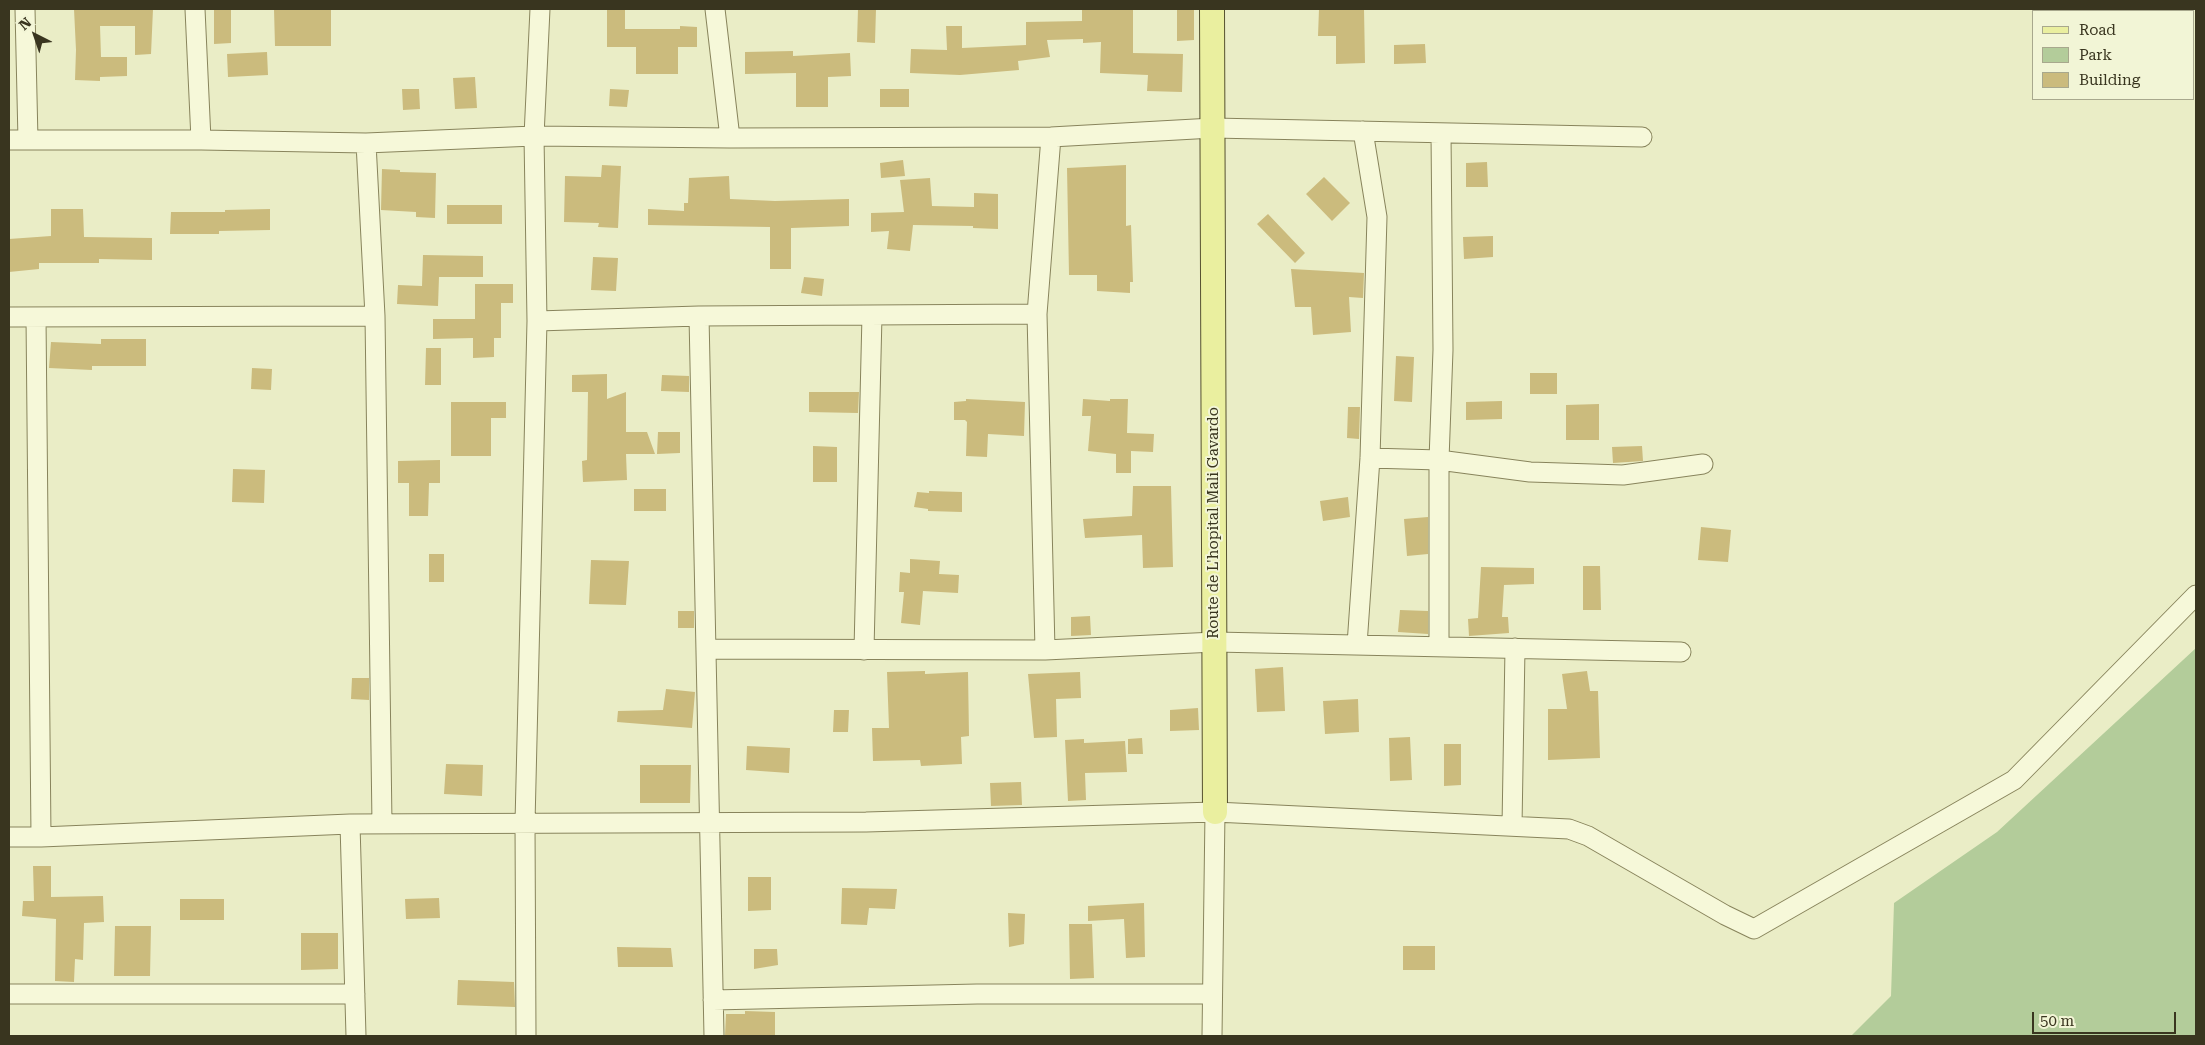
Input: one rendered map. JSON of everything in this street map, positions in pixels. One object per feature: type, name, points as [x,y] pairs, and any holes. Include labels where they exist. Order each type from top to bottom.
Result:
[{"type":"main road","name":"Route de L'hopital Mali Gavardo","points":[[1212,9],[1216,812]]},
{"type":"street","points":[[25,9],[28,140]]},
{"type":"street","points":[[195,9],[201,140]]},
{"type":"street","points":[[526,1036],[525,823],[537,321],[534,136],[540,9]]},
{"type":"street","points":[[714,9],[730,138]]},
{"type":"street","points":[[9,140],[201,140],[366,143],[534,136],[730,138],[1051,137],[1213,128],[1642,137]]},
{"type":"street","points":[[1357,645],[1370,458],[1377,218],[1363,131]]},
{"type":"street","points":[[1439,647],[1438,460],[1443,350],[1442,133]]},
{"type":"street","points":[[1045,650],[1037,314],[1051,137]]},
{"type":"street","points":[[366,143],[375,316],[382,824]]},
{"type":"street","points":[[537,321],[698,316],[1037,314]]},
{"type":"street","points":[[864,650],[872,315]]},
{"type":"street","points":[[9,317],[375,316]]},
{"type":"street","points":[[698,316],[714,1036]]},
{"type":"street","points":[[36,317],[41,837]]},
{"type":"street","points":[[1370,458],[1438,460],[1530,472],[1623,474],[1703,464]]},
{"type":"street","points":[[9,837],[350,824],[866,822],[1216,812],[1569,828],[1588,836],[1725,915],[1754,929],[2014,780],[2196,595]]},
{"type":"street","points":[[706,649],[1045,650],[1215,642],[1681,652]]},
{"type":"street","points":[[1512,826],[1515,648]]},
{"type":"street","name":"Route de L'hopital Mali Gavardo","points":[[1212,1036],[1211,994],[1216,812]]},
{"type":"street","points":[[350,824],[356,1036]]},
{"type":"street","points":[[9,994],[355,994]]},
{"type":"street","points":[[713,1000],[977,994],[1211,994]]},
{"type":"green space","points":[[2196,648],[2196,1036],[1851,1036],[1891,996],[1894,903],[1997,832]]},
{"type":"building","points":[[74,9],[153,9],[151,54],[135,55],[135,26],[100,26],[101,57],[127,57],[127,76],[100,77],[100,81],[75,80]]},
{"type":"building","points":[[214,9],[231,9],[231,43],[214,44]]},
{"type":"building","points":[[274,9],[331,9],[331,46],[275,46]]},
{"type":"building","points":[[607,9],[625,9],[625,29],[680,29],[680,26],[697,27],[697,47],[678,47],[678,74],[636,74],[636,47],[607,47]]},
{"type":"building","points":[[858,9],[876,9],[875,43],[857,42]]},
{"type":"building","points":[[1082,9],[1133,9],[1133,53],[1183,54],[1182,92],[1147,91],[1148,75],[1100,73],[1101,42],[1083,43],[1083,39],[1047,40],[1050,57],[1018,61],[1019,70],[960,75],[910,73],[911,49],[947,50],[946,26],[962,26],[962,48],[1026,45],[1026,22],[1082,21]]},
{"type":"building","points":[[1177,9],[1194,9],[1194,40],[1177,41]]},
{"type":"building","points":[[1319,9],[1364,9],[1365,63],[1336,64],[1336,36],[1318,36]]},
{"type":"building","points":[[1425,44],[1426,63],[1394,64],[1394,45]]},
{"type":"building","points":[[793,51],[793,56],[850,53],[851,76],[828,77],[828,107],[796,107],[796,73],[745,74],[745,52]]},
{"type":"building","points":[[267,52],[268,75],[228,77],[227,54]]},
{"type":"building","points":[[475,77],[477,108],[455,109],[453,78]]},
{"type":"building","points":[[402,89],[419,89],[420,109],[403,110]]},
{"type":"building","points":[[610,89],[629,90],[627,107],[609,106]]},
{"type":"building","points":[[880,89],[909,89],[909,107],[880,107]]},
{"type":"building","points":[[903,160],[905,176],[881,178],[880,163]]},
{"type":"building","points":[[1487,162],[1488,187],[1466,187],[1466,163]]},
{"type":"building","points":[[602,165],[621,166],[618,228],[598,227],[599,223],[564,222],[565,176],[601,177]]},
{"type":"building","points":[[1126,165],[1126,226],[1131,225],[1133,282],[1130,282],[1130,293],[1097,291],[1097,275],[1069,275],[1067,168]]},
{"type":"building","points":[[382,169],[400,170],[400,172],[436,173],[435,218],[416,217],[416,212],[381,210]]},
{"type":"building","points":[[729,176],[730,199],[775,201],[849,199],[849,226],[791,228],[791,269],[770,269],[770,227],[648,225],[648,209],[684,211],[684,203],[688,203],[689,178]]},
{"type":"building","points":[[1324,177],[1350,203],[1332,221],[1306,194]]},
{"type":"building","points":[[930,178],[932,206],[974,207],[974,193],[998,194],[998,229],[973,228],[973,226],[913,225],[910,251],[887,249],[889,231],[871,232],[871,213],[904,212],[900,180]]},
{"type":"building","points":[[447,205],[502,205],[502,224],[447,224]]},
{"type":"building","points":[[51,209],[83,209],[84,237],[152,238],[152,260],[99,259],[99,263],[39,263],[39,269],[9,272],[9,239],[51,236]]},
{"type":"building","points":[[270,209],[270,230],[219,231],[219,234],[170,234],[171,212],[225,212],[225,210]]},
{"type":"building","points":[[1268,214],[1305,253],[1295,263],[1257,224]]},
{"type":"building","points":[[1493,236],[1493,257],[1464,259],[1463,237]]},
{"type":"building","points":[[423,255],[483,256],[483,277],[439,277],[438,306],[397,304],[398,285],[422,286]]},
{"type":"building","points":[[593,257],[618,258],[616,291],[591,290]]},
{"type":"building","points":[[1291,269],[1364,273],[1363,298],[1349,297],[1351,332],[1313,335],[1311,307],[1295,307]]},
{"type":"building","points":[[804,277],[824,279],[822,296],[801,293]]},
{"type":"building","points":[[475,284],[513,284],[513,303],[501,303],[501,338],[494,338],[494,357],[473,358],[473,338],[433,339],[433,319],[475,319]]},
{"type":"building","points":[[101,339],[146,339],[146,366],[92,366],[92,370],[49,368],[51,342],[101,344]]},
{"type":"building","points":[[426,348],[441,348],[441,385],[425,385]]},
{"type":"building","points":[[1396,356],[1414,357],[1412,402],[1394,401]]},
{"type":"building","points":[[252,368],[272,369],[271,390],[251,389]]},
{"type":"building","points":[[1530,373],[1557,373],[1557,394],[1530,394]]},
{"type":"building","points":[[607,374],[607,399],[626,392],[626,432],[647,432],[655,454],[626,454],[627,480],[583,482],[582,461],[587,460],[588,392],[572,392],[572,375]]},
{"type":"building","points":[[662,375],[689,376],[689,392],[661,391]]},
{"type":"building","points":[[809,392],[859,392],[858,413],[809,412]]},
{"type":"building","points":[[966,399],[1025,402],[1024,436],[988,434],[987,457],[966,456],[967,422],[965,420],[954,420],[954,402],[966,401]]},
{"type":"building","points":[[1083,399],[1110,401],[1110,399],[1128,399],[1127,433],[1154,434],[1153,452],[1131,451],[1131,473],[1116,473],[1116,454],[1088,451],[1091,416],[1082,416]]},
{"type":"building","points":[[1502,401],[1502,419],[1466,420],[1466,402]]},
{"type":"building","points":[[451,402],[506,402],[506,418],[491,418],[491,456],[451,456]]},
{"type":"building","points":[[1599,404],[1599,440],[1566,440],[1566,405]]},
{"type":"building","points":[[1348,407],[1360,407],[1359,439],[1347,438]]},
{"type":"building","points":[[658,432],[680,432],[680,453],[657,454]]},
{"type":"building","points":[[813,446],[837,447],[837,482],[813,482]]},
{"type":"building","points":[[1642,446],[1643,461],[1613,463],[1612,447]]},
{"type":"building","points":[[440,460],[440,483],[429,483],[428,516],[409,516],[409,483],[398,483],[398,461]]},
{"type":"building","points":[[233,469],[265,470],[264,503],[232,502]]},
{"type":"building","points":[[1133,486],[1171,486],[1173,567],[1143,568],[1142,535],[1085,538],[1083,519],[1132,516]]},
{"type":"building","points":[[634,489],[666,489],[666,511],[634,511]]},
{"type":"building","points":[[929,491],[962,492],[962,512],[928,511],[928,509],[914,507],[917,492],[929,493]]},
{"type":"building","points":[[1348,497],[1350,517],[1323,521],[1320,501]]},
{"type":"building","points":[[1428,517],[1428,554],[1407,556],[1404,519]]},
{"type":"building","points":[[1701,527],[1731,530],[1728,562],[1698,560]]},
{"type":"building","points":[[429,554],[444,554],[444,582],[429,582]]},
{"type":"building","points":[[910,559],[940,561],[939,574],[959,575],[958,593],[923,591],[920,625],[901,623],[904,592],[899,592],[900,572],[910,573]]},
{"type":"building","points":[[591,560],[629,561],[626,605],[589,604]]},
{"type":"building","points":[[1583,566],[1600,566],[1601,610],[1583,610]]},
{"type":"building","points":[[1481,567],[1534,568],[1534,584],[1504,585],[1502,617],[1508,617],[1509,633],[1469,636],[1468,619],[1478,618]]},
{"type":"building","points":[[1400,610],[1428,611],[1428,634],[1398,632]]},
{"type":"building","points":[[678,611],[694,611],[694,628],[678,628]]},
{"type":"building","points":[[1090,616],[1091,635],[1071,636],[1071,617]]},
{"type":"building","points":[[1283,667],[1285,711],[1257,712],[1255,669]]},
{"type":"building","points":[[925,671],[925,674],[968,672],[969,736],[961,737],[962,764],[921,766],[920,760],[873,761],[872,728],[889,728],[887,672]]},
{"type":"building","points":[[1587,671],[1590,691],[1598,691],[1600,758],[1548,760],[1548,709],[1567,709],[1562,674]]},
{"type":"building","points":[[1080,672],[1081,698],[1056,699],[1057,737],[1034,738],[1028,674]]},
{"type":"building","points":[[352,678],[369,678],[369,700],[351,699]]},
{"type":"building","points":[[666,689],[695,692],[692,728],[617,722],[618,711],[663,710]]},
{"type":"building","points":[[1358,699],[1359,732],[1325,734],[1323,701]]},
{"type":"building","points":[[1198,708],[1199,730],[1170,731],[1170,710]]},
{"type":"building","points":[[834,710],[849,710],[848,732],[833,732]]},
{"type":"building","points":[[1410,737],[1412,780],[1390,781],[1389,738]]},
{"type":"building","points":[[1142,738],[1143,754],[1128,754],[1128,739]]},
{"type":"building","points":[[1084,739],[1084,743],[1125,741],[1127,772],[1085,773],[1086,800],[1068,801],[1065,740]]},
{"type":"building","points":[[1444,744],[1461,744],[1461,785],[1444,786]]},
{"type":"building","points":[[747,746],[790,748],[789,773],[746,770]]},
{"type":"building","points":[[446,764],[483,765],[482,796],[444,794]]},
{"type":"building","points":[[640,765],[691,765],[690,803],[640,803]]},
{"type":"building","points":[[1021,782],[1022,805],[991,806],[990,783]]},
{"type":"building","points":[[33,866],[51,866],[51,897],[103,896],[104,922],[84,923],[83,960],[75,959],[74,982],[55,981],[56,919],[22,916],[23,901],[34,901]]},
{"type":"building","points":[[748,877],[771,877],[771,910],[748,911]]},
{"type":"building","points":[[842,888],[897,889],[895,909],[869,908],[867,925],[841,924]]},
{"type":"building","points":[[439,898],[440,918],[406,919],[405,899]]},
{"type":"building","points":[[180,899],[224,899],[224,920],[180,920]]},
{"type":"building","points":[[1144,903],[1145,957],[1126,958],[1124,919],[1088,921],[1088,906]]},
{"type":"building","points":[[1008,913],[1025,914],[1024,944],[1009,947]]},
{"type":"building","points":[[1069,924],[1092,924],[1094,978],[1070,979]]},
{"type":"building","points":[[115,926],[151,926],[150,976],[114,976]]},
{"type":"building","points":[[301,933],[338,933],[338,969],[301,970]]},
{"type":"building","points":[[1403,946],[1435,946],[1435,970],[1403,970]]},
{"type":"building","points":[[617,947],[671,948],[673,967],[618,967]]},
{"type":"building","points":[[754,949],[777,949],[778,965],[754,969]]},
{"type":"building","points":[[458,980],[514,982],[515,1007],[457,1005]]},
{"type":"building","points":[[745,1011],[775,1012],[775,1036],[725,1036],[726,1014],[745,1014]]}]
